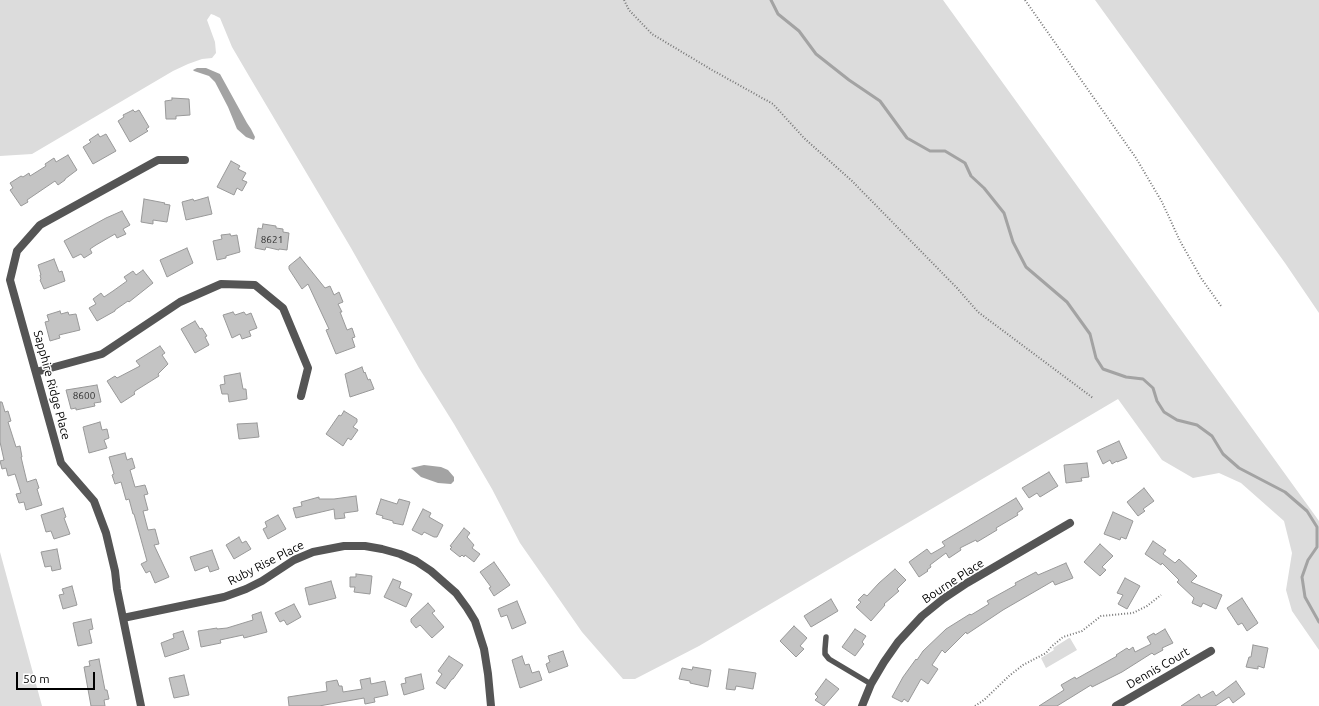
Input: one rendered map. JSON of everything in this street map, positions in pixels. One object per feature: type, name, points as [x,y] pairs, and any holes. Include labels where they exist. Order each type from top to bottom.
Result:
[{"type":"street","name":"Sapphire Ridge Place","points":[[141,706],[117,589],[115,571],[106,533],[94,501],[61,463],[10,280],[17,251],[40,225],[158,160],[185,160]]},
{"type":"street","points":[[36,372],[102,354],[180,302],[221,284],[255,285],[283,308],[308,368],[301,396]]},
{"type":"street","name":"Bourne Place","points":[[862,706],[871,684],[884,662],[898,642],[922,616],[967,583],[1070,523]]},
{"type":"street","name":"Ruby Rise Place","points":[[123,618],[224,597],[262,581],[294,560],[319,551],[344,546],[365,546],[382,549],[400,554],[416,561],[431,571],[456,593],[467,608],[475,621],[484,649],[491,706]]},
{"type":"street","name":"Dennis Court","points":[[1116,706],[1211,651]]},
{"type":"lane","points":[[826,637],[825,649],[829,659],[871,684]]},
{"type":"path","points":[[624,0],[629,10],[652,34],[773,104],[804,138],[852,181],[978,312],[1093,398]]},
{"type":"path","points":[[1025,0],[1136,158],[1162,202],[1180,241],[1194,266],[1221,306]]},
{"type":"path","points":[[975,706],[984,700],[1023,665],[1046,654],[1051,647],[1063,637],[1082,631],[1101,616],[1133,614],[1147,606],[1161,595]]},
{"type":"shaded area","points":[[0,0],[943,0],[1319,521],[1319,650],[1292,611],[1286,590],[1292,553],[1284,521],[1241,483],[1219,473],[1193,478],[1162,460],[1118,399],[699,646],[635,679],[623,679],[582,632],[520,543],[492,489],[419,368],[351,248],[232,47],[220,18],[211,14],[207,20],[215,42],[216,53],[212,58],[202,59],[173,71],[32,154],[0,156]]},
{"type":"shaded area","points":[[1095,0],[1319,0],[1319,313],[1285,263]]},
{"type":"shaded area","points":[[197,68],[206,68],[220,74],[251,129],[255,137],[254,140],[246,137],[237,129],[215,82],[209,76],[193,70]]},
{"type":"shaded area","points":[[424,465],[441,467],[448,470],[454,477],[454,481],[451,484],[438,483],[421,477],[411,468]]},
{"type":"shaded area","points":[[0,552],[42,706],[0,706]]},
{"type":"shaded area","points":[[1069,638],[1077,650],[1046,668],[1041,658]]},
{"type":"building","points":[[172,98],[189,99],[190,115],[176,116],[176,119],[166,119],[165,101],[172,100]]},
{"type":"building","points":[[133,110],[135,112],[139,110],[149,127],[146,129],[148,131],[130,142],[118,121],[124,117],[123,115]]},
{"type":"building","points":[[98,134],[100,137],[106,134],[116,151],[93,164],[83,147],[91,142],[89,140]]},
{"type":"building","points":[[68,155],[77,170],[58,185],[55,181],[27,200],[28,202],[21,206],[10,190],[13,188],[10,183],[29,173],[30,176],[46,166],[45,164],[54,158],[56,162]]},
{"type":"building","points":[[231,161],[240,166],[238,169],[246,173],[242,180],[247,182],[242,191],[237,188],[234,195],[217,187]]},
{"type":"building","points":[[208,197],[212,214],[186,220],[182,202],[193,199],[194,201]]},
{"type":"building","points":[[144,199],[170,205],[167,222],[153,220],[153,224],[141,222]]},
{"type":"building","points":[[122,211],[130,225],[123,229],[126,234],[117,238],[115,234],[90,249],[92,253],[84,258],[81,254],[73,258],[64,241]]},
{"type":"building","points":[[263,224],[276,226],[276,228],[283,229],[283,232],[289,233],[287,250],[266,247],[265,250],[255,248],[258,228],[262,229]]},
{"type":"building","points":[[230,234],[231,236],[237,235],[240,252],[217,260],[213,241],[222,239],[221,235]]},
{"type":"building","points":[[187,248],[193,263],[167,277],[160,260]]},
{"type":"building","points":[[300,257],[325,288],[330,286],[334,295],[339,292],[343,302],[338,304],[342,312],[340,312],[347,330],[352,328],[355,337],[352,338],[355,347],[336,354],[326,330],[329,329],[308,284],[302,289],[289,269],[289,266]]},
{"type":"building","points":[[54,259],[59,272],[62,271],[65,281],[44,289],[40,280],[41,275],[38,265]]},
{"type":"building","points":[[143,270],[153,283],[129,302],[128,301],[115,311],[97,321],[89,308],[96,304],[93,299],[101,293],[104,297],[113,291],[127,281],[124,277],[133,271],[136,275]]},
{"type":"building","points":[[60,311],[61,314],[68,312],[69,315],[76,314],[80,330],[59,335],[60,338],[50,341],[45,322],[49,321],[47,315]]},
{"type":"building","points":[[233,312],[235,315],[244,312],[246,315],[251,313],[257,328],[249,331],[251,336],[242,339],[240,334],[232,338],[223,315]]},
{"type":"building","points":[[195,321],[207,336],[205,337],[209,345],[195,353],[181,329]]},
{"type":"building","points":[[160,346],[165,353],[162,355],[168,364],[158,374],[159,376],[135,391],[135,394],[121,403],[107,381],[115,376],[117,378],[140,366],[136,361]]},
{"type":"building","points":[[362,367],[368,380],[370,379],[374,389],[350,397],[345,374]]},
{"type":"building","points":[[240,373],[243,389],[246,389],[247,399],[229,402],[228,394],[222,394],[220,385],[225,384],[224,376]]},
{"type":"building","points":[[97,385],[101,402],[94,403],[95,406],[76,410],[76,408],[71,409],[66,390]]},
{"type":"building","points":[[0,402],[2,402],[5,412],[8,411],[11,421],[8,422],[16,447],[20,446],[27,482],[36,479],[39,488],[37,489],[42,505],[26,510],[24,502],[19,503],[16,494],[21,493],[15,474],[8,476],[6,468],[2,469],[0,461],[4,460],[0,442]]},
{"type":"building","points":[[344,411],[357,419],[357,422],[353,427],[358,430],[351,440],[348,438],[343,446],[326,434],[339,415],[341,416]]},
{"type":"building","points":[[100,422],[102,430],[107,429],[109,438],[104,440],[107,448],[89,453],[83,427]]},
{"type":"building","points":[[257,423],[259,437],[239,439],[237,424]]},
{"type":"building","points":[[1119,441],[1127,458],[1112,464],[1110,460],[1103,464],[1097,451]]},
{"type":"building","points":[[125,453],[127,460],[132,458],[135,468],[130,470],[135,487],[145,485],[148,494],[144,495],[148,510],[143,511],[148,530],[155,529],[159,544],[154,545],[169,577],[155,583],[150,571],[146,573],[141,564],[147,561],[129,499],[126,500],[121,482],[115,484],[112,475],[114,474],[109,457]]},
{"type":"building","points":[[1087,463],[1089,477],[1081,478],[1082,481],[1066,483],[1064,465]]},
{"type":"building","points":[[1049,472],[1058,486],[1040,497],[1037,493],[1029,498],[1022,488]]},
{"type":"building","points":[[1144,488],[1154,501],[1143,509],[1145,511],[1138,516],[1127,502]]},
{"type":"building","points":[[356,496],[358,511],[344,513],[345,518],[335,519],[334,509],[296,518],[293,508],[302,506],[301,502],[319,497],[319,499],[334,499]]},
{"type":"building","points":[[1016,498],[1023,509],[1017,513],[1018,515],[996,528],[997,530],[977,542],[976,540],[960,548],[961,550],[949,558],[946,553],[930,565],[931,567],[927,570],[928,571],[919,577],[909,562],[927,549],[931,554],[945,546],[942,542]]},
{"type":"building","points":[[381,499],[397,504],[399,499],[410,502],[403,525],[393,523],[393,521],[382,518],[383,516],[376,514]]},
{"type":"building","points":[[63,508],[66,517],[64,518],[70,534],[54,539],[51,531],[46,532],[41,515]]},
{"type":"building","points":[[423,509],[431,513],[429,517],[443,525],[437,537],[424,532],[422,535],[412,530]]},
{"type":"building","points":[[1113,512],[1133,521],[1126,539],[1121,537],[1120,540],[1104,534]]},
{"type":"building","points":[[278,515],[286,529],[268,539],[263,529],[267,527],[265,522]]},
{"type":"building","points":[[464,528],[470,533],[467,537],[474,545],[472,548],[480,554],[474,562],[465,555],[464,557],[462,555],[460,557],[450,549],[452,547],[450,546]]},
{"type":"building","points":[[239,537],[242,543],[246,541],[251,549],[234,559],[226,545]]},
{"type":"building","points":[[1153,541],[1166,550],[1163,554],[1175,563],[1179,559],[1197,576],[1191,582],[1222,595],[1216,609],[1203,603],[1201,607],[1192,603],[1194,598],[1177,582],[1179,580],[1162,563],[1161,565],[1145,554]]},
{"type":"building","points":[[1100,544],[1113,556],[1102,567],[1106,570],[1100,576],[1084,562]]},
{"type":"building","points":[[57,549],[61,569],[52,571],[51,566],[45,567],[41,552]]},
{"type":"building","points":[[212,550],[219,569],[210,572],[208,566],[195,571],[190,557]]},
{"type":"building","points":[[494,562],[510,585],[494,596],[489,588],[491,587],[480,572]]},
{"type":"building","points":[[1066,563],[1073,578],[1055,585],[1053,581],[1003,610],[967,634],[966,632],[945,653],[942,650],[932,665],[938,669],[928,684],[921,679],[908,702],[904,699],[902,702],[892,697],[903,677],[916,659],[917,660],[923,651],[946,629],[989,604],[987,601],[1016,585],[1015,583],[1036,572],[1038,575]]},
{"type":"building","points":[[895,569],[906,580],[897,589],[899,591],[884,604],[885,605],[871,621],[856,607],[861,602],[858,600],[864,594],[867,596]]},
{"type":"building","points":[[356,574],[372,576],[370,594],[354,592],[355,587],[350,587],[350,577],[356,577]]},
{"type":"building","points":[[1125,578],[1140,586],[1127,609],[1118,604],[1123,595],[1117,593]]},
{"type":"building","points":[[393,579],[401,582],[399,588],[412,594],[406,607],[384,597]]},
{"type":"building","points":[[331,581],[336,598],[309,605],[305,588]]},
{"type":"building","points":[[72,586],[77,605],[63,609],[59,595],[64,594],[62,589]]},
{"type":"building","points":[[1242,598],[1258,623],[1247,631],[1242,623],[1238,625],[1227,608]]},
{"type":"building","points":[[831,599],[838,611],[811,627],[804,616]]},
{"type":"building","points":[[517,601],[526,623],[512,629],[507,615],[501,617],[498,609]]},
{"type":"building","points":[[428,603],[435,611],[432,613],[444,627],[432,638],[420,625],[416,628],[411,622],[411,619]]},
{"type":"building","points":[[294,604],[301,617],[287,625],[284,620],[280,622],[275,613]]},
{"type":"building","points":[[261,612],[267,632],[244,638],[243,635],[220,640],[221,643],[201,647],[198,631],[227,628],[253,620],[252,615]]},
{"type":"building","points":[[91,619],[93,629],[89,630],[92,643],[78,646],[73,623]]},
{"type":"building","points":[[794,626],[807,638],[800,646],[804,649],[796,657],[780,641]]},
{"type":"building","points":[[855,629],[866,636],[862,642],[864,644],[855,656],[842,647]]},
{"type":"building","points":[[1165,629],[1173,643],[1162,648],[1163,650],[1154,655],[1152,653],[1122,672],[1092,687],[1091,685],[1057,706],[1039,706],[1064,690],[1061,685],[1075,677],[1076,679],[1117,656],[1116,655],[1127,648],[1129,650],[1133,647],[1135,652],[1151,644],[1147,637],[1154,633],[1155,635]]},
{"type":"building","points":[[183,631],[189,649],[165,657],[161,643],[174,638],[173,634]]},
{"type":"building","points":[[1253,645],[1268,648],[1264,668],[1258,666],[1258,669],[1246,667],[1249,657],[1251,657]]},
{"type":"building","points":[[563,651],[568,666],[549,673],[546,664],[550,662],[548,656]]},
{"type":"building","points":[[449,656],[463,665],[445,689],[436,683],[442,674],[438,671]]},
{"type":"building","points":[[522,656],[525,665],[529,664],[532,673],[539,671],[542,680],[520,688],[512,660]]},
{"type":"building","points":[[99,659],[105,690],[107,690],[109,699],[104,700],[105,706],[91,706],[84,667],[90,666],[89,661]]},
{"type":"building","points":[[693,667],[711,670],[708,687],[679,679],[682,668],[692,670]]},
{"type":"building","points":[[729,669],[756,673],[753,689],[736,686],[735,690],[726,689]]},
{"type":"building","points":[[421,674],[424,689],[404,695],[401,684],[406,683],[405,678]]},
{"type":"building","points":[[184,675],[189,695],[174,698],[169,678]]},
{"type":"building","points":[[370,678],[371,684],[385,681],[388,695],[374,698],[375,702],[365,704],[364,698],[319,706],[289,706],[288,697],[327,691],[326,682],[337,680],[339,686],[342,686],[343,692],[362,689],[360,680]]},
{"type":"building","points":[[826,679],[839,689],[824,706],[815,700],[818,697],[815,694]]},
{"type":"building","points":[[1236,681],[1245,694],[1233,703],[1229,697],[1215,706],[1181,706],[1199,694],[1201,698],[1213,691],[1216,696]]},
{"type":"waterway","points":[[771,0],[778,14],[799,31],[816,54],[849,80],[880,101],[907,138],[930,151],[945,151],[965,163],[971,176],[984,188],[1004,213],[1013,242],[1026,267],[1067,302],[1090,334],[1096,358],[1103,369],[1126,377],[1143,379],[1153,388],[1157,401],[1164,412],[1177,420],[1197,425],[1212,436],[1223,454],[1239,468],[1285,492],[1307,511],[1317,527],[1317,547],[1308,560],[1302,577],[1305,597],[1319,622]]}]
